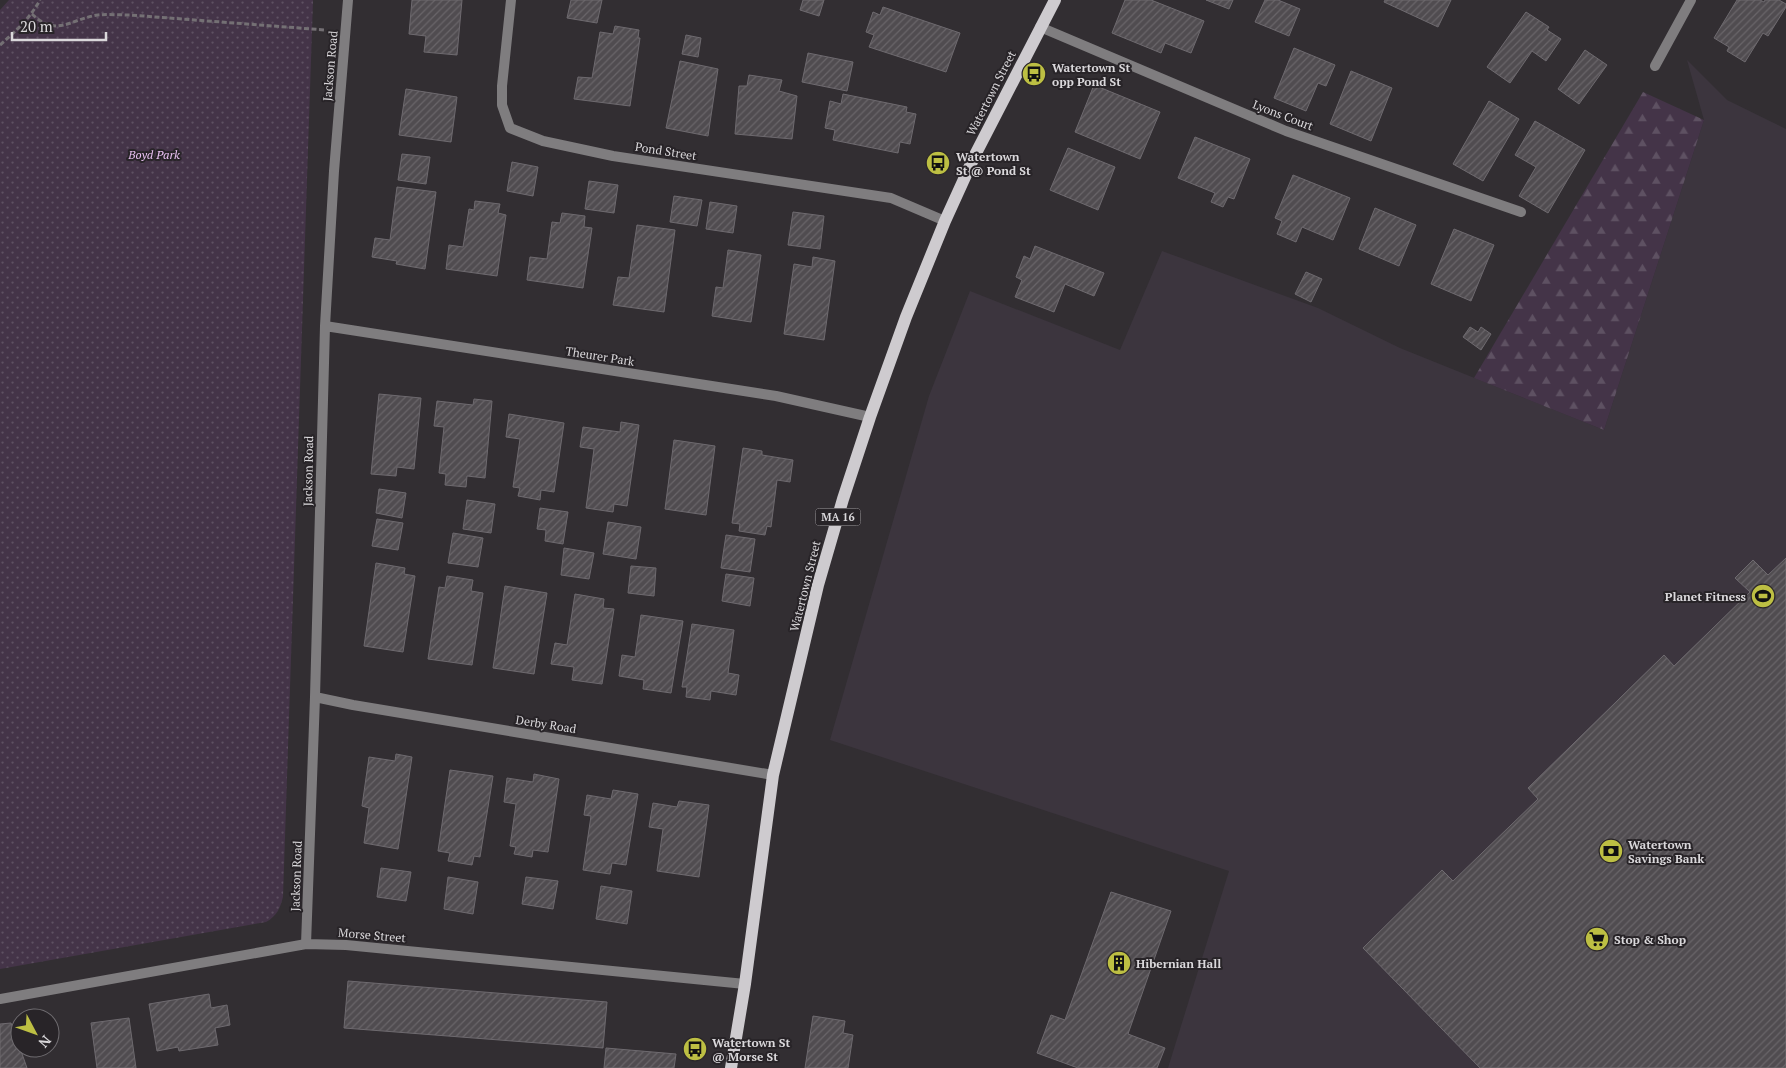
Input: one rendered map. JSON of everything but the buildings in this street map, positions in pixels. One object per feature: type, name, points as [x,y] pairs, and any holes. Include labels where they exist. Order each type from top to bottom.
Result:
[{"type":"main road","name":"Watertown Street","points":[[731,1068],[745,984],[773,775],[818,584],[870,417],[906,317],[945,221],[975,155],[1054,0]]},
{"type":"street","name":"Jackson Road","points":[[306,944],[315,697],[324,326],[348,0]]},
{"type":"street","name":"Pond Street","points":[[511,0],[502,86],[502,104],[510,128],[543,141],[613,156],[890,198],[945,221]]},
{"type":"street","points":[[1655,66],[1691,0]]},
{"type":"street","name":"Lyons Court","points":[[1040,27],[1286,131],[1522,212]]},
{"type":"street","name":"Theurer Park","points":[[324,326],[776,396],[870,417]]},
{"type":"street","name":"Derby Road","points":[[315,697],[353,705],[773,775]]},
{"type":"street","name":"Morse Street","points":[[0,999],[306,944],[346,945],[745,984]]},
{"type":"path","points":[[0,45],[32,14],[40,0]]},
{"type":"path","points":[[32,14],[40,22],[54,27],[98,15],[130,15],[326,30]]},
{"type":"shaded area","points":[[1687,60],[1727,100],[1786,129],[1786,1068],[1168,1068],[1229,871],[830,740],[929,396],[970,291],[1120,350],[1162,251],[1318,308],[1400,348],[1604,430],[1704,120]]},
{"type":"green space","name":"Boyd Park","points":[[9,0],[313,0],[282,901],[275,914],[266,922],[0,969],[0,10]]},
{"type":"green space","points":[[1643,92],[1704,120],[1604,430],[1474,378]]},
{"type":"place","name":"Watertown St opp Pond St","points":[[1034,74]]},
{"type":"place","name":"Watertown St @ Pond St","points":[[938,163]]},
{"type":"place","name":"Planet Fitness","points":[[1763,596]]},
{"type":"place","name":"Watertown Savings Bank","points":[[1611,851]]},
{"type":"place","name":"Stop & Shop","points":[[1597,939]]},
{"type":"place","name":"Hibernian Hall","points":[[1119,963]]},
{"type":"place","name":"Watertown St @ Morse St","points":[[695,1049]]}]
